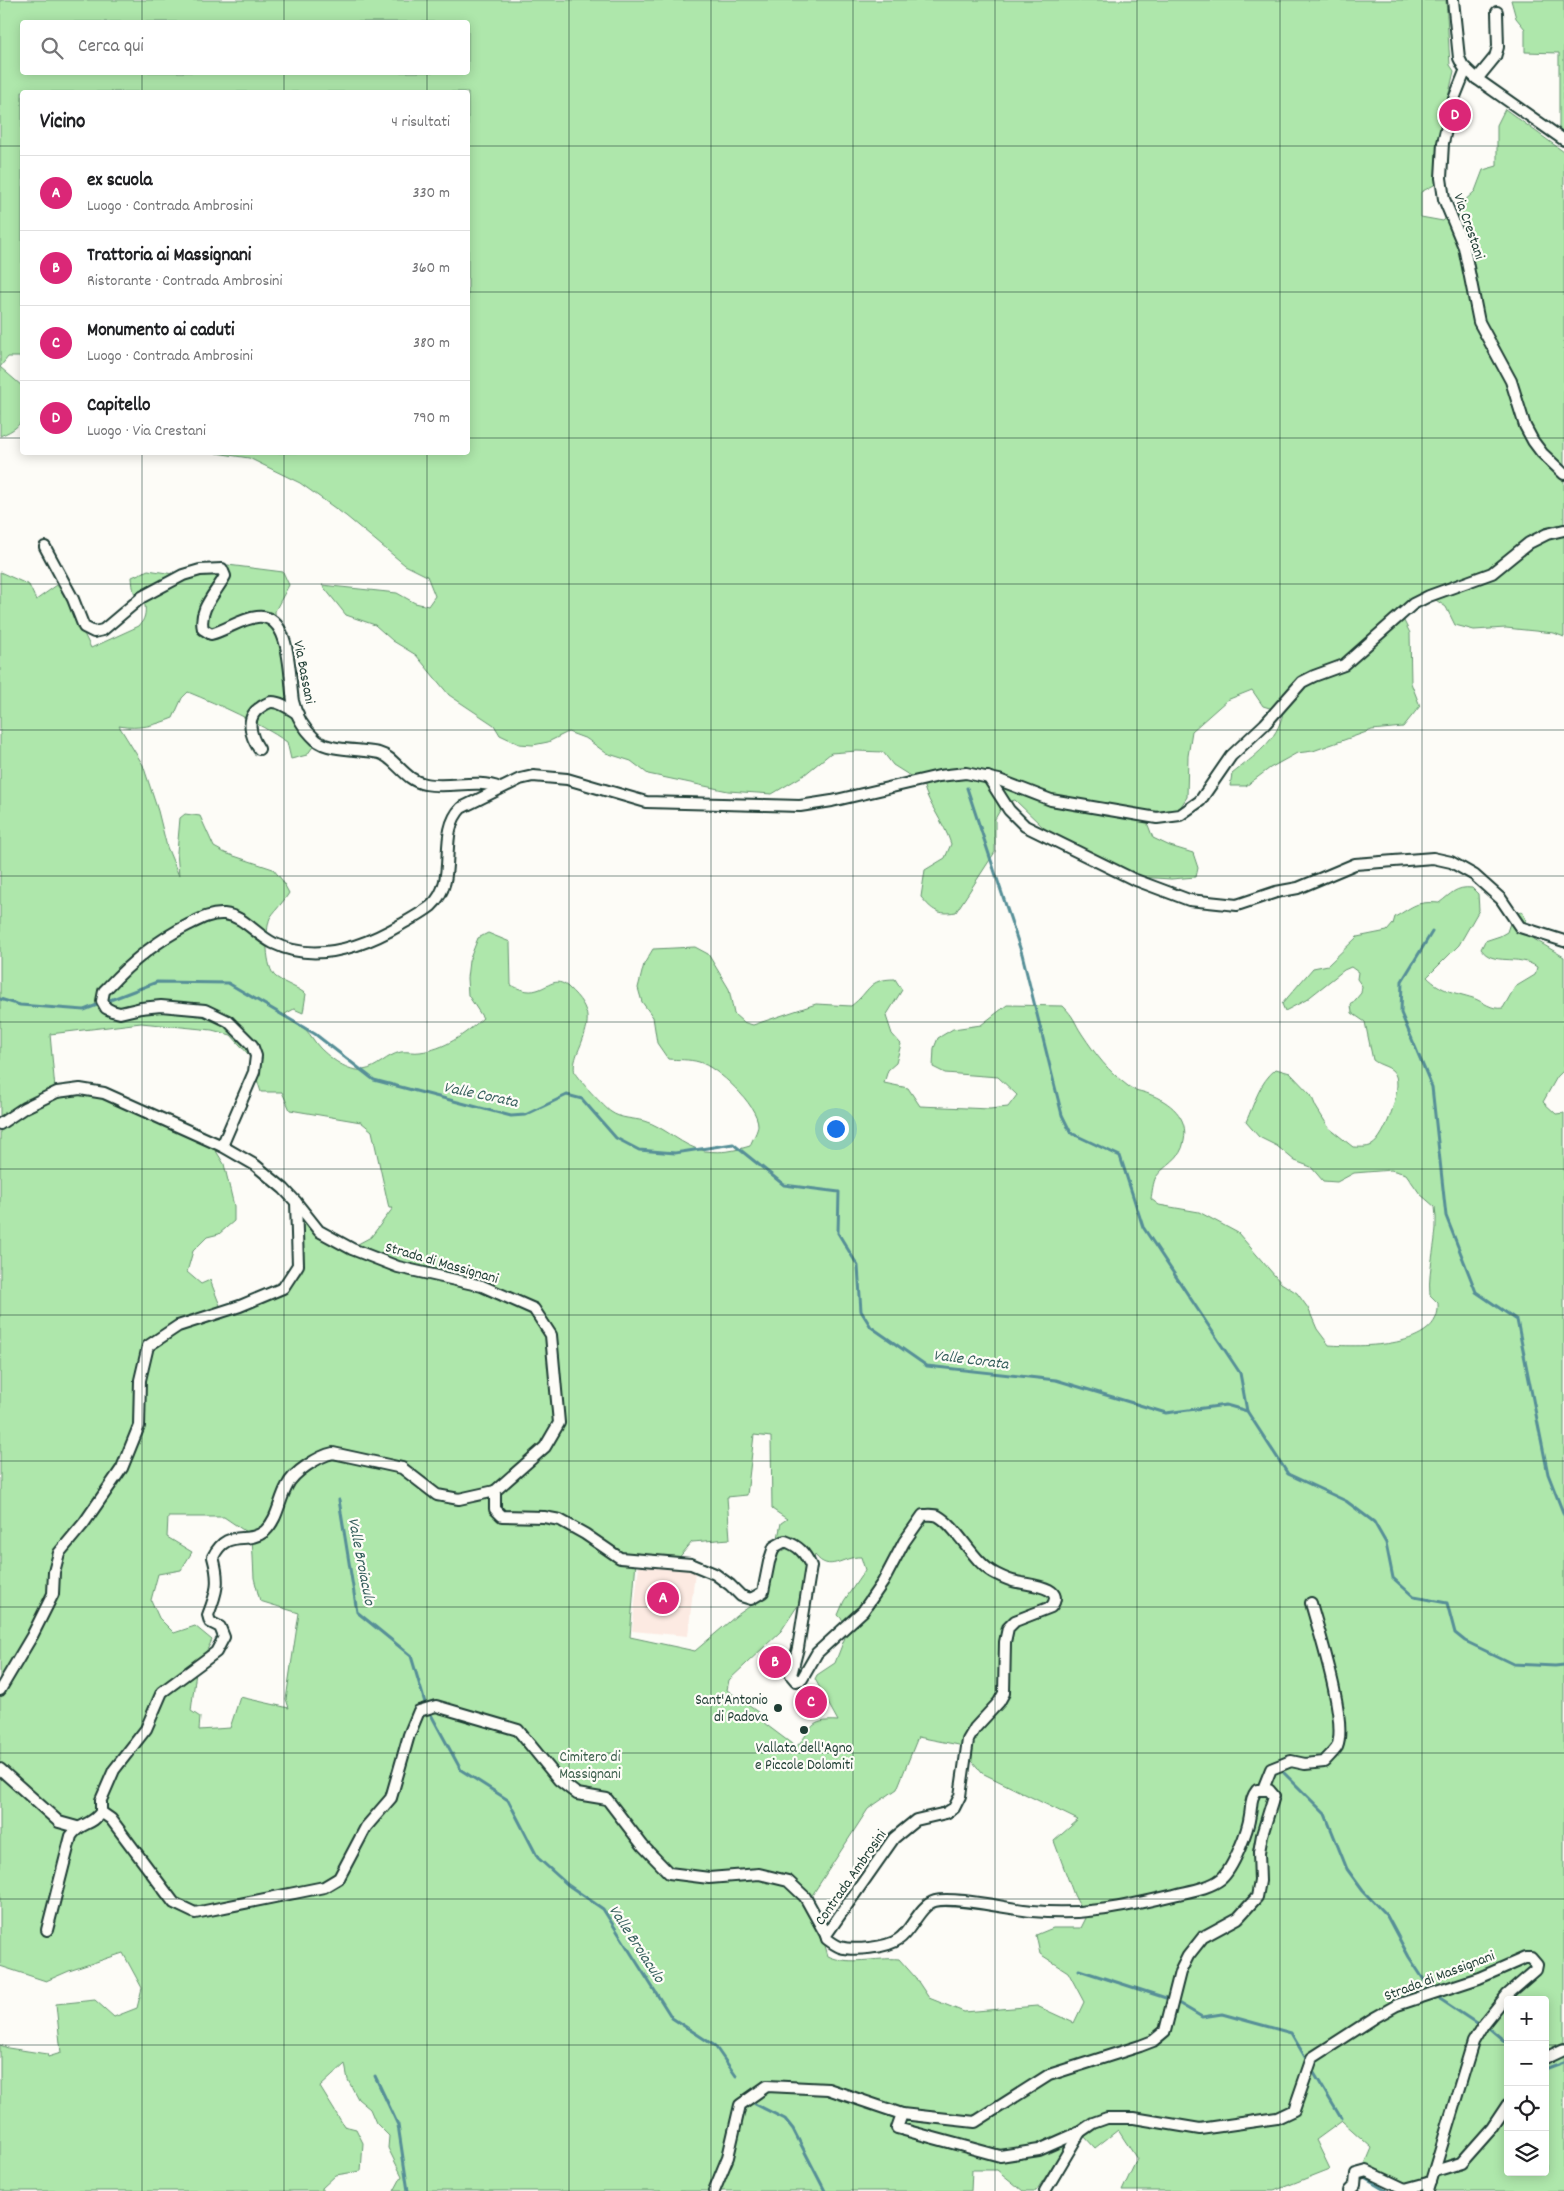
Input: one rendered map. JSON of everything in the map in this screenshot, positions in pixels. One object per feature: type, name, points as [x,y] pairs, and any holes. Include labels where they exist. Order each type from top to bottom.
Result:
[{"type":"street","points":[[1453,0],[1459,58],[1466,69],[1477,79],[1564,140]]},
{"type":"street","points":[[1477,79],[1495,57],[1498,47],[1497,12]]},
{"type":"street","name":"Via Crestani","points":[[1466,69],[1456,91],[1448,118],[1441,156],[1441,178],[1444,199],[1464,247],[1479,322],[1509,376],[1529,434],[1542,454],[1564,474]]},
{"type":"street","points":[[222,1146],[255,1067],[255,1050],[249,1041],[228,1021],[205,1010],[149,1007],[115,1012],[106,1008],[102,1001],[104,991],[143,952],[168,935],[197,920],[218,914],[232,916],[245,922],[274,943],[302,951],[336,951],[362,944],[390,931],[424,911],[436,901],[442,891],[445,878],[450,825],[454,814],[467,804],[520,779],[543,775],[567,779],[646,802],[800,806],[832,802],[958,773],[975,774],[1051,800],[1157,818],[1180,815],[1200,802],[1231,756],[1265,724],[1302,682],[1344,665],[1413,604],[1428,596],[1492,573],[1529,543],[1547,534],[1564,530]]},
{"type":"street","name":"Via Bassani","points":[[45,547],[84,627],[94,632],[103,630],[142,596],[183,575],[200,570],[222,569],[225,576],[213,594],[200,620],[203,629],[211,634],[218,633],[257,617],[268,617],[276,622],[284,637],[291,671],[293,703],[304,727],[322,744],[381,753],[411,778],[422,784],[442,786],[488,783],[500,788]]},
{"type":"street","points":[[260,749],[253,740],[250,728],[252,716],[258,708],[270,702],[279,703],[298,714]]},
{"type":"street","points":[[988,777],[1009,810],[1025,826],[1133,879],[1189,900],[1238,905],[1276,892],[1298,888],[1355,864],[1433,858],[1450,862],[1474,875],[1501,899],[1520,926],[1564,940]]},
{"type":"street","name":"Strada di Massignani","points":[[0,1124],[43,1098],[57,1092],[80,1089],[116,1097],[222,1146],[255,1165],[284,1189],[319,1231],[352,1249],[398,1267],[482,1286],[534,1309],[550,1335],[559,1423],[545,1447],[495,1491]]},
{"type":"street","points":[[0,1690],[32,1636],[53,1594],[54,1572],[59,1553],[84,1523],[122,1468],[139,1426],[140,1380],[148,1346],[178,1326],[240,1306],[284,1288],[298,1266],[296,1202]]},
{"type":"street","points":[[0,1770],[59,1822],[76,1827],[96,1821],[102,1812],[101,1800],[114,1770],[146,1728],[162,1692],[216,1652],[224,1637],[220,1626],[210,1622],[208,1615],[218,1591],[218,1574],[213,1557],[217,1548],[225,1541],[259,1534],[266,1530],[273,1519],[291,1478],[321,1455],[333,1453],[402,1468],[438,1495],[459,1499],[495,1491]]},
{"type":"street","name":"Contrada Ambrosini","points":[[495,1491],[495,1509],[502,1516],[544,1517],[560,1520],[585,1534],[620,1558],[691,1564],[715,1574],[741,1596],[751,1599],[764,1592],[769,1562],[774,1547],[785,1541],[796,1544],[806,1554],[811,1566],[798,1648],[791,1675],[796,1681],[802,1680],[817,1654],[863,1611],[883,1582],[904,1542],[923,1515],[937,1515],[993,1573],[1015,1582],[1047,1588],[1052,1592],[1055,1597],[1055,1603],[1051,1607],[1015,1621],[1008,1628],[1005,1642],[1004,1692],[999,1702],[974,1728],[968,1740],[960,1796],[954,1808],[946,1813],[916,1820],[894,1838],[826,1934],[826,1940],[840,1946],[879,1947],[899,1940],[921,1912],[934,1901],[949,1900],[1034,1911],[1094,1912],[1115,1909],[1204,1888],[1220,1880],[1228,1872],[1247,1825],[1252,1797],[1257,1790],[1266,1790]]},
{"type":"street","points":[[714,2191],[728,2157],[740,2105],[767,2086],[828,2089],[902,2114],[975,2122],[1049,2075],[1140,2046],[1153,2041],[1165,2031],[1180,1972],[1188,1956],[1203,1937],[1238,1918],[1257,1897],[1260,1881],[1259,1852],[1262,1835],[1274,1796],[1266,1790],[1270,1769],[1291,1762],[1305,1764],[1324,1762],[1337,1747],[1339,1717],[1311,1603]]},
{"type":"street","points":[[102,1812],[111,1819],[174,1903],[195,1913],[324,1887],[339,1878],[366,1827],[391,1798],[409,1735],[421,1710],[434,1706],[518,1730],[559,1780],[577,1794],[607,1799],[644,1846],[669,1873],[710,1878],[759,1874],[788,1881],[805,1897],[826,1934]]},
{"type":"street","points":[[47,1930],[71,1836],[76,1827]]},
{"type":"street","name":"Strada di Massignani","points":[[902,2114],[897,2128],[1000,2156],[1039,2150],[1107,2118],[1134,2118],[1200,2129],[1277,2118],[1294,2110],[1312,2058],[1374,2018],[1397,2005],[1479,1978],[1525,1958],[1531,1958],[1537,1964],[1536,1970],[1507,1995],[1483,2025],[1473,2042],[1429,2187]]},
{"type":"street","points":[[1549,2056],[1564,2050]]},
{"type":"street","points":[[1435,2171],[1461,2163],[1492,2128],[1504,2110]]},
{"type":"street","points":[[1045,2191],[1080,2132]]},
{"type":"street","points":[[1349,2191],[1355,2185],[1356,2174],[1367,2171],[1405,2189],[1429,2187]]},
{"type":"shaded area","points":[[639,1565],[695,1571],[688,1636],[632,1631]]},
{"type":"green space","points":[[0,0],[1446,0],[1450,65],[1454,71],[1439,137],[1436,184],[1421,192],[1421,217],[1443,221],[1475,191],[1483,170],[1497,166],[1497,125],[1505,109],[1564,152],[1564,637],[1554,633],[1506,628],[1474,630],[1455,625],[1446,607],[1433,598],[1407,603],[1402,617],[1410,633],[1411,683],[1420,706],[1403,727],[1372,730],[1313,751],[1297,753],[1270,768],[1246,786],[1230,786],[1232,774],[1270,740],[1276,731],[1283,712],[1263,706],[1252,690],[1227,700],[1192,731],[1188,756],[1187,797],[1178,811],[1151,821],[1148,825],[1153,838],[1170,846],[1193,853],[1198,868],[1196,877],[1171,879],[1139,877],[1066,844],[1044,828],[1015,800],[1004,803],[995,819],[995,852],[956,912],[945,913],[933,909],[921,897],[925,870],[945,858],[951,844],[945,828],[929,800],[923,784],[893,765],[883,752],[831,753],[804,775],[772,794],[728,791],[648,774],[631,761],[606,753],[587,739],[568,732],[548,742],[533,745],[519,744],[500,735],[494,725],[449,695],[416,655],[393,641],[375,625],[346,615],[322,585],[397,593],[415,603],[428,606],[435,596],[427,576],[405,565],[346,516],[300,483],[249,458],[229,455],[470,455],[470,90],[20,90],[20,357],[8,357],[0,367]]},
{"type":"green space","points":[[1511,0],[1564,0],[1564,133],[1559,129],[1559,53],[1525,52],[1525,29],[1516,18]]},
{"type":"green space","points":[[0,367],[20,384],[20,423],[10,432],[0,436]]},
{"type":"green space","name":"Cimitero di Massignani","points":[[228,565],[283,572],[289,585],[275,611],[276,631],[293,673],[296,706],[317,741],[307,755],[291,759],[287,742],[239,714],[188,692],[182,698],[173,718],[147,726],[119,726],[143,765],[167,847],[179,876],[177,852],[180,818],[185,814],[200,816],[214,847],[225,853],[273,869],[282,880],[289,893],[271,916],[268,924],[267,949],[272,973],[283,982],[306,994],[303,1013],[294,1009],[285,1014],[306,1030],[320,1048],[334,1060],[351,1069],[368,1069],[396,1054],[438,1048],[454,1040],[476,1024],[483,1018],[468,995],[469,961],[478,938],[488,933],[510,942],[511,985],[530,991],[560,982],[568,987],[582,1003],[586,1011],[587,1026],[574,1071],[608,1110],[619,1116],[652,1124],[697,1149],[723,1152],[750,1146],[758,1127],[756,1117],[744,1098],[716,1071],[699,1062],[668,1059],[657,1043],[653,1017],[642,1002],[638,988],[644,964],[653,949],[695,947],[708,954],[729,989],[734,1014],[743,1022],[753,1025],[816,1004],[851,1006],[874,984],[879,981],[895,979],[902,990],[886,1016],[892,1034],[901,1044],[896,1063],[888,1070],[884,1083],[908,1088],[920,1106],[990,1109],[1008,1107],[1017,1095],[998,1077],[945,1073],[933,1067],[934,1048],[938,1038],[953,1029],[981,1025],[1007,1005],[1063,1006],[1092,1049],[1114,1074],[1130,1088],[1164,1101],[1181,1118],[1185,1132],[1180,1153],[1156,1177],[1151,1199],[1159,1205],[1199,1212],[1238,1233],[1281,1283],[1297,1293],[1308,1308],[1317,1329],[1329,1345],[1360,1346],[1397,1342],[1413,1337],[1427,1329],[1436,1318],[1438,1303],[1430,1295],[1430,1273],[1436,1229],[1435,1207],[1420,1194],[1406,1174],[1391,1170],[1354,1173],[1337,1182],[1323,1181],[1311,1167],[1295,1161],[1277,1146],[1259,1137],[1246,1122],[1261,1087],[1276,1069],[1290,1073],[1311,1095],[1329,1128],[1353,1147],[1368,1147],[1377,1141],[1387,1123],[1395,1101],[1397,1081],[1395,1074],[1391,1069],[1373,1060],[1365,1022],[1352,1013],[1351,1005],[1361,993],[1362,986],[1357,979],[1358,972],[1351,967],[1344,970],[1306,1000],[1285,1011],[1282,1004],[1313,968],[1328,965],[1357,937],[1387,931],[1393,924],[1395,917],[1411,907],[1425,903],[1439,903],[1454,891],[1462,888],[1472,888],[1478,894],[1479,910],[1459,945],[1427,977],[1438,986],[1473,998],[1491,1007],[1503,1008],[1515,987],[1535,975],[1537,967],[1522,961],[1492,957],[1481,949],[1485,941],[1507,932],[1512,917],[1522,911],[1534,939],[1564,957],[1564,1070],[1557,1077],[1543,1102],[1556,1114],[1564,1113],[1564,2191],[1427,2191],[1428,2189],[1398,2189],[1362,2172],[1372,2148],[1342,2121],[1316,2140],[1330,2169],[1274,2191],[1122,2191],[1137,2159],[1118,2130],[1095,2148],[1084,2136],[1067,2144],[1036,2191],[1023,2191],[997,2170],[972,2170],[971,2191],[394,2191],[402,2176],[388,2148],[389,2136],[376,2123],[370,2109],[358,2099],[348,2080],[345,2064],[320,2087],[344,2126],[356,2129],[363,2143],[361,2171],[336,2175],[322,2188],[322,2191],[0,2191],[0,2045],[47,2054],[48,2057],[61,2053],[56,2004],[95,2000],[114,2017],[137,2008],[142,1988],[123,1953],[69,1971],[46,1981],[0,1966],[0,572],[29,585],[36,600],[57,585],[68,601],[91,648],[139,626],[143,621],[145,605],[136,596],[132,577],[148,570],[192,577]],"holes":[[[141,1023],[212,1030],[231,1035],[249,1055],[261,1092],[282,1092],[290,1110],[361,1122],[372,1131],[389,1208],[393,1208],[371,1237],[345,1251],[331,1238],[303,1222],[299,1247],[302,1272],[284,1293],[223,1313],[210,1280],[201,1284],[187,1272],[193,1251],[207,1237],[219,1234],[234,1221],[234,1206],[224,1164],[213,1146],[139,1115],[111,1097],[55,1089],[50,1034]],[[754,1435],[771,1437],[772,1509],[787,1519],[781,1523],[778,1538],[789,1547],[775,1556],[769,1593],[736,1616],[695,1651],[630,1637],[636,1560],[672,1566],[692,1542],[730,1539],[727,1497],[747,1495]],[[168,1517],[224,1517],[252,1536],[254,1578],[260,1601],[299,1613],[286,1699],[289,1708],[240,1697],[230,1728],[199,1730],[200,1717],[191,1711],[196,1672],[212,1640],[195,1626],[174,1633],[159,1618],[151,1600],[158,1574],[181,1570],[192,1552],[167,1537]],[[815,1555],[826,1563],[831,1564],[854,1557],[861,1557],[865,1570],[844,1601],[838,1615],[849,1627],[835,1663],[817,1675],[815,1679],[838,1721],[821,1722],[812,1726],[796,1747],[764,1723],[766,1718],[727,1690],[729,1680],[781,1631],[802,1599]],[[918,1737],[959,1745],[982,1773],[1078,1820],[1054,1841],[1074,1895],[1086,1918],[1081,1928],[1053,1928],[1036,1935],[1040,1954],[1068,1972],[1084,2002],[1074,2023],[1037,2006],[964,2012],[929,1998],[915,1977],[899,1959],[854,1961],[828,1956],[811,1897],[868,1809],[897,1789]]]},
{"type":"waterway","points":[[967,788],[1022,954],[1062,1115],[1071,1133],[1120,1156],[1143,1227],[1240,1373],[1247,1411]]},
{"type":"waterway","points":[[1432,932],[1402,981],[1401,1013],[1432,1087],[1446,1216],[1476,1292],[1517,1320],[1548,1474],[1564,1515]]},
{"type":"waterway","name":"Valle Corata","points":[[0,999],[20,1005],[84,1010],[157,982],[228,983],[315,1034],[374,1080],[511,1116],[525,1115],[567,1095],[582,1099],[616,1138],[639,1150],[675,1153],[733,1144],[784,1185],[839,1192],[838,1233],[858,1266],[861,1311],[871,1327],[927,1366],[1056,1380],[1166,1413],[1226,1405],[1247,1411],[1288,1474],[1346,1501],[1374,1522],[1386,1543],[1393,1578],[1414,1597],[1447,1603],[1455,1633],[1465,1641],[1513,1664],[1564,1665]]},
{"type":"waterway","name":"Valle Broiaculo","points":[[339,1500],[357,1612],[411,1656],[426,1706]]},
{"type":"waterway","name":"Valle Broiaculo","points":[[429,1711],[461,1770],[508,1800],[538,1858],[568,1885],[603,1909],[672,2018],[715,2046],[736,2076]]},
{"type":"waterway","points":[[1284,1773],[1325,1814],[1347,1869],[1363,1891],[1387,1916],[1409,1957],[1430,1989]]},
{"type":"waterway","points":[[1079,1970],[1166,1998]]},
{"type":"waterway","points":[[1440,1999],[1476,2023]]},
{"type":"waterway","points":[[1180,2004],[1202,2017],[1222,2014],[1291,2033],[1308,2062]]},
{"type":"waterway","points":[[1489,2028],[1504,2041]]},
{"type":"waterway","points":[[1549,2068],[1564,2062]]},
{"type":"waterway","points":[[1311,2068],[1341,2118]]},
{"type":"waterway","points":[[375,2076],[398,2125],[408,2191]]},
{"type":"waterway","name":"Valle Broiaculo","points":[[755,2104],[785,2119],[793,2129],[825,2191]]},
{"type":"waterway","points":[[1366,2178],[1388,2191]]},
{"type":"place","name":"Capitello","points":[[1455,115]]},
{"type":"place","name":"ex scuola","points":[[663,1598]]},
{"type":"place","name":"Trattoria ai Massignani","points":[[775,1662]]},
{"type":"place","name":"Monumento ai caduti","points":[[811,1702]]},
{"type":"place","name":"Sant'Antonio di Padova","points":[[778,1708]]},
{"type":"place","name":"Vallata dell'Agno e Piccole Dolomiti","points":[[804,1730]]}]
